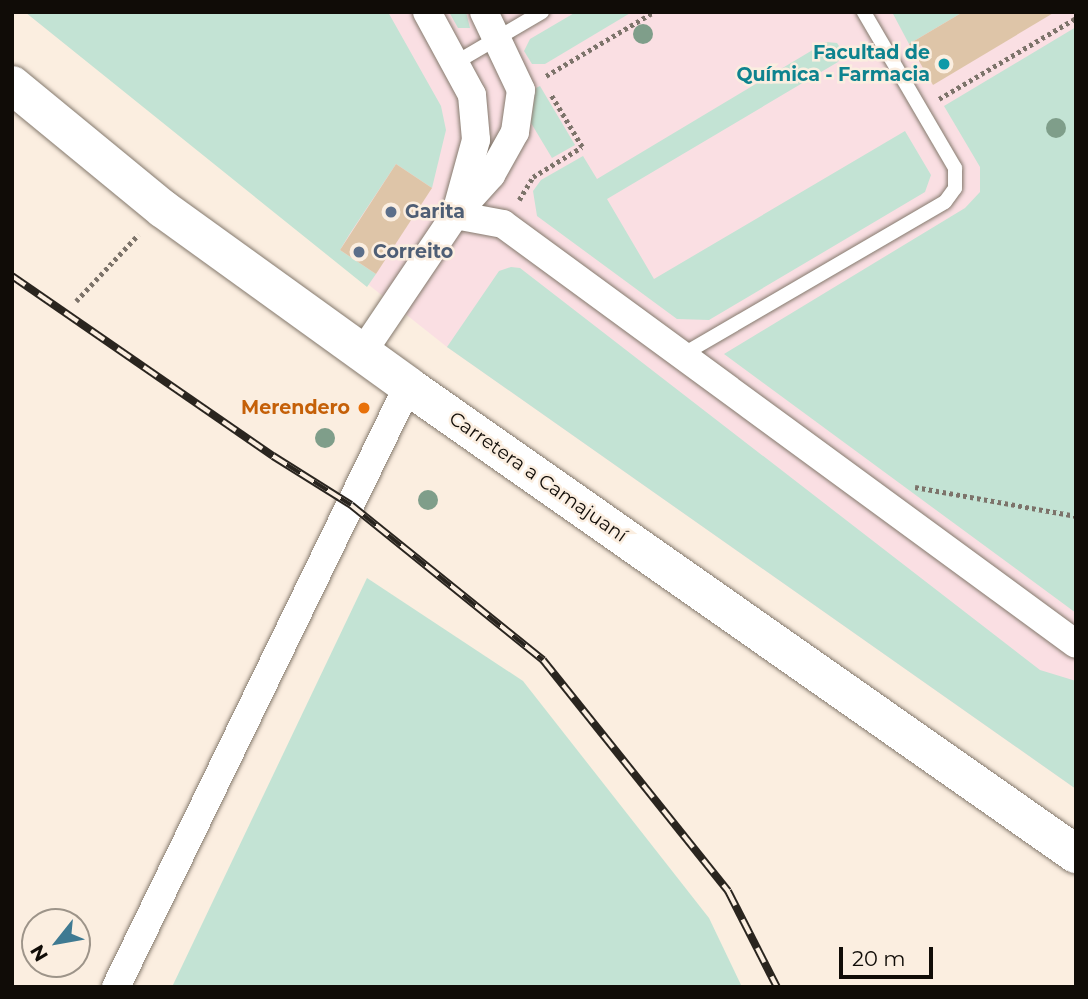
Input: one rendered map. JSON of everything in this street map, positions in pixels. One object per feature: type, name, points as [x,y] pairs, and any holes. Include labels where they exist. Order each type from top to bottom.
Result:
[{"type":"main road","name":"Carretera a Camajuaní","points":[[12,85],[163,209],[362,353],[1076,854]]},
{"type":"street","points":[[427,12],[472,95],[476,140],[455,215]]},
{"type":"street","points":[[362,353],[455,215],[491,175],[514,132],[521,90],[484,12]]},
{"type":"street","points":[[455,215],[503,225],[1076,644]]},
{"type":"street","points":[[116,987],[408,386]]},
{"type":"lane","points":[[455,63],[542,12]]},
{"type":"lane","points":[[682,355],[945,202],[956,188],[954,167],[863,12]]},
{"type":"path","points":[[503,225],[533,177],[582,147],[541,79],[654,12]]},
{"type":"path","points":[[920,110],[1076,18]]},
{"type":"path","points":[[76,301],[163,209]]},
{"type":"path","points":[[902,484],[1076,516]]},
{"type":"shaded area","points":[[25,12],[1076,12],[1076,789],[447,347]]},
{"type":"green space","points":[[25,12],[388,12],[441,106],[446,130],[432,188],[396,164],[349,235],[340,250],[376,274],[367,287]]},
{"type":"green space","points":[[449,12],[466,12],[470,28],[458,28]]},
{"type":"green space","points":[[576,12],[632,12],[545,64],[532,64],[524,51],[530,39]]},
{"type":"green space","points":[[892,12],[963,12],[909,44]]},
{"type":"green space","points":[[1076,27],[1076,613],[724,354],[965,208],[980,192],[980,167],[944,106]]},
{"type":"green space","points":[[826,42],[837,43],[843,52],[838,62],[607,199],[654,279],[905,131],[931,175],[925,192],[709,320],[677,319],[537,216],[533,191],[541,180],[583,156],[597,179]]},
{"type":"green space","points":[[540,86],[575,145],[552,158],[531,123],[536,88]]},
{"type":"green space","points":[[511,267],[520,268],[1040,670],[1076,681],[1076,789],[447,347],[499,271]]},
{"type":"green space","points":[[367,578],[523,681],[709,918],[742,987],[172,987]]},
{"type":"building","name":"Facultad de Química - Farmacia","points":[[963,12],[1055,12],[933,85],[909,44]]},
{"type":"building","points":[[396,164],[432,188],[376,274],[340,250]]},
{"type":"railway","points":[[12,276],[273,456],[351,505],[543,660],[728,891],[777,987]]},
{"type":"place","name":"Facultad de Química - Farmacia","points":[[944,64]]},
{"type":"place","name":"Garita","points":[[391,212]]},
{"type":"place","name":"Correito","points":[[359,252]]},
{"type":"place","name":"Merendero","points":[[364,408]]}]
